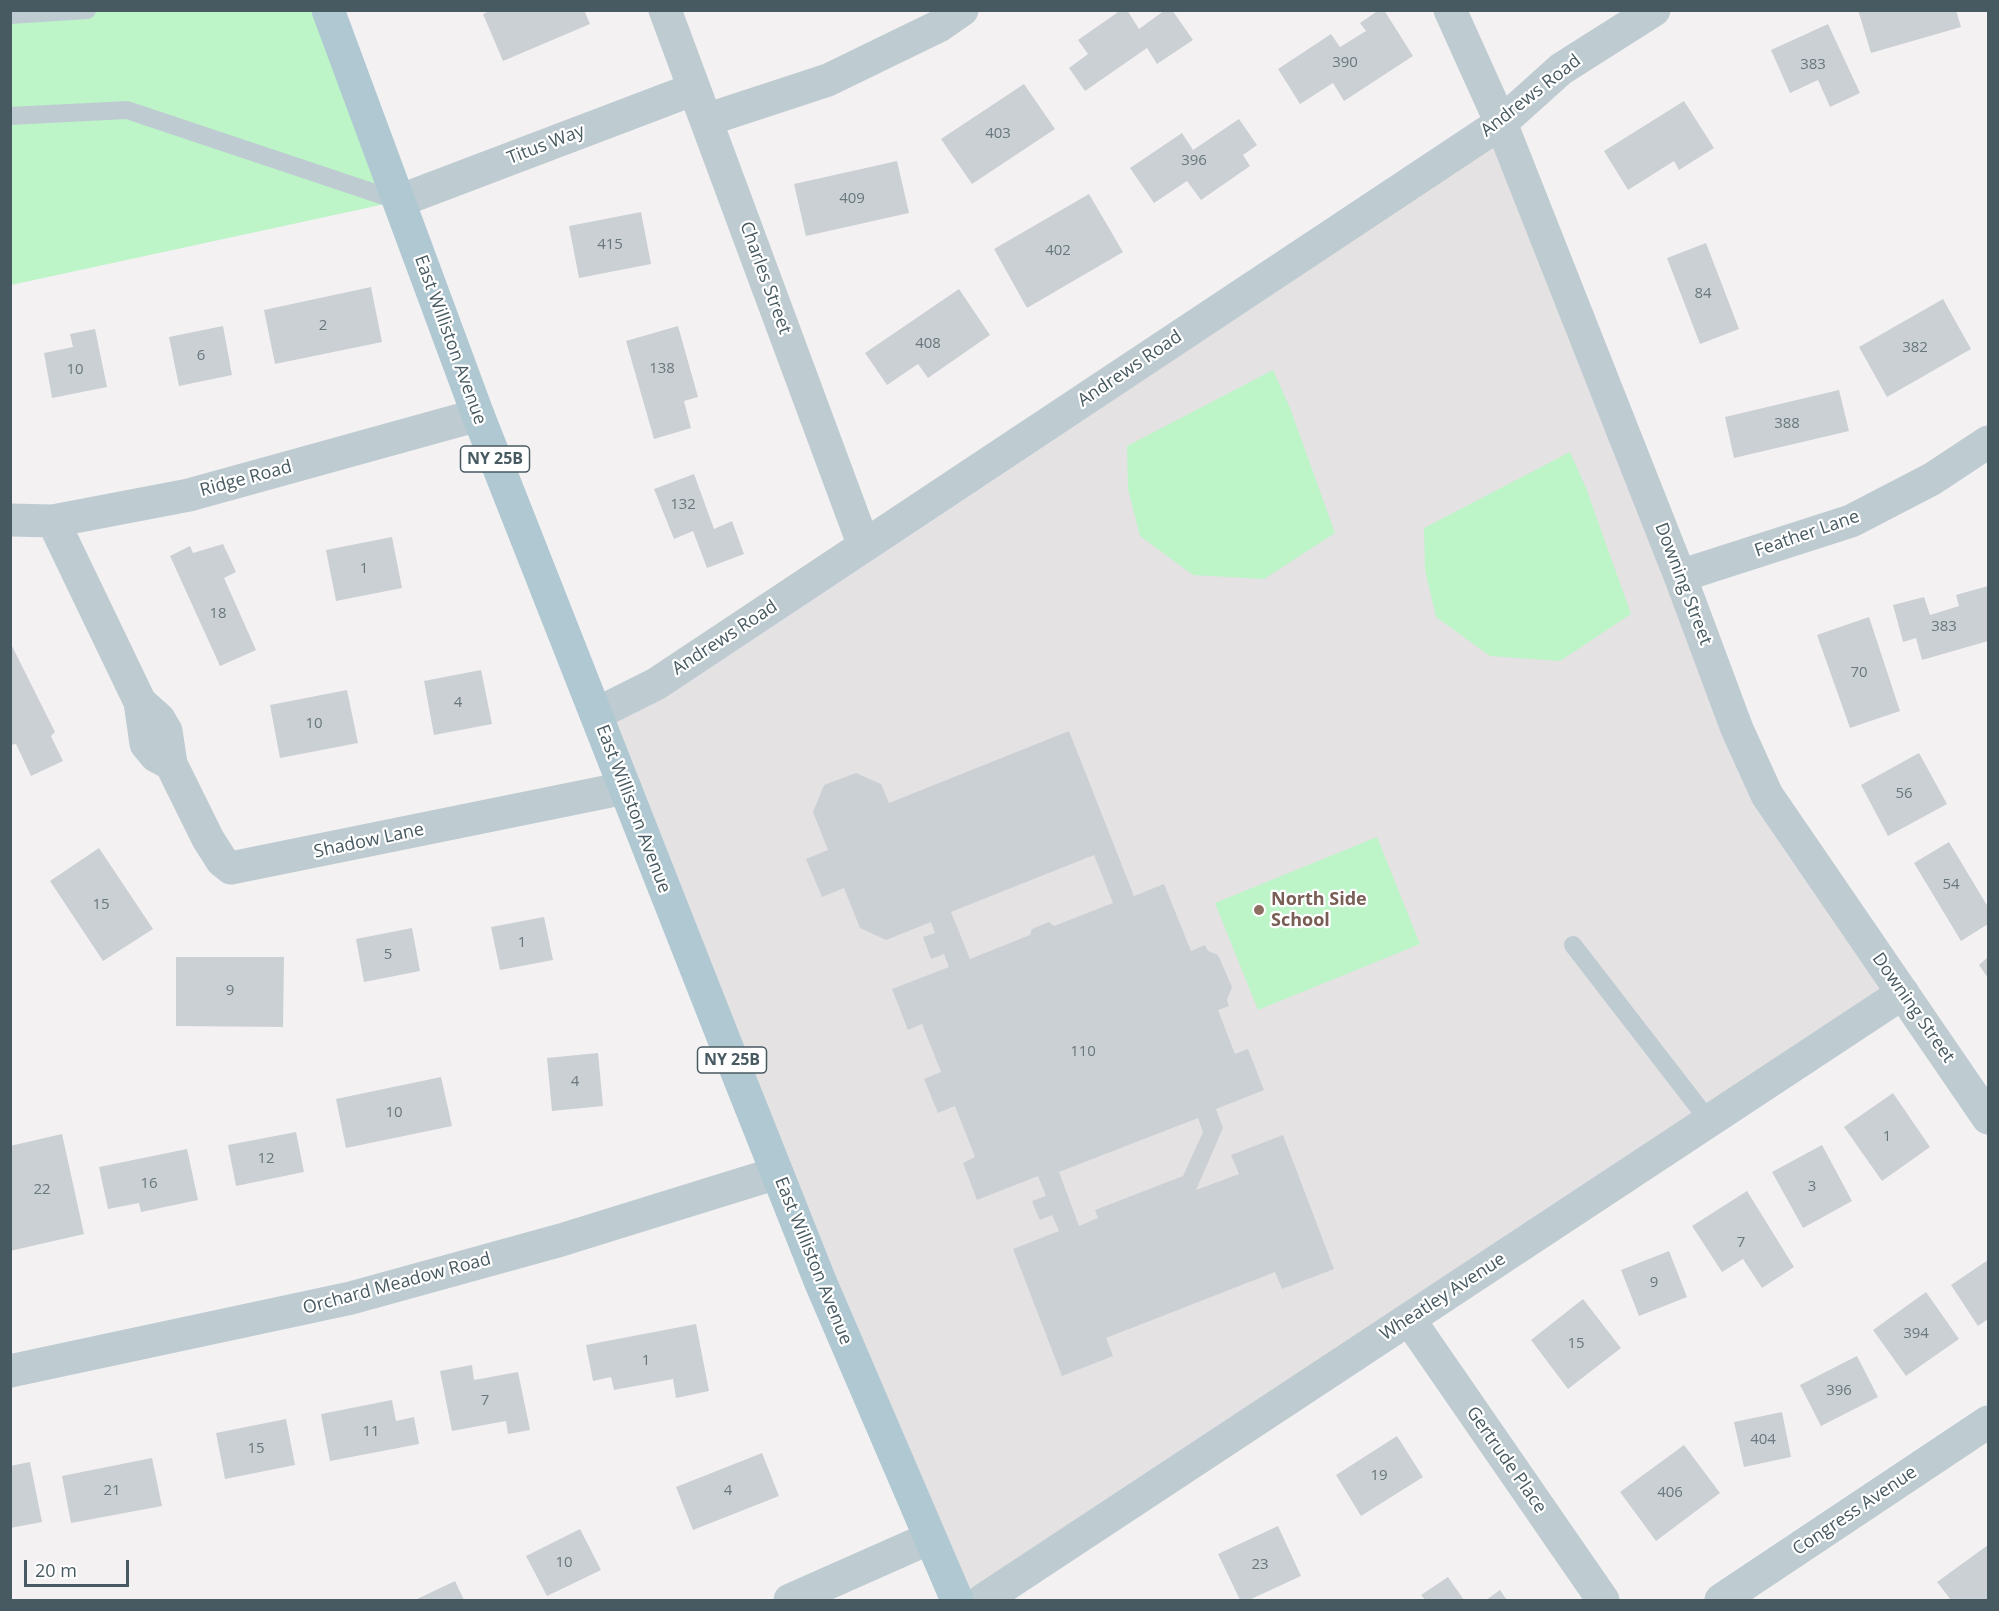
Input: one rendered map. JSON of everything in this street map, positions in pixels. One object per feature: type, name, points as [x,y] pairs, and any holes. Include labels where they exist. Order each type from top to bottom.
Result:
[{"type":"main road","name":"East Williston Avenue","points":[[328,10],[478,415],[777,1173],[820,1281],[957,1600]]},
{"type":"street","name":"Charles Street","points":[[665,10],[864,546]]},
{"type":"street","points":[[706,120],[828,80],[939,26],[962,10]]},
{"type":"street","name":"Downing Street","points":[[1450,10],[1502,123],[1680,576],[1737,729],[1767,795],[1989,1118]]},
{"type":"street","name":"Andrews Road","points":[[596,714],[656,684],[1502,123],[1561,69],[1654,10]]},
{"type":"street","name":"Titus Way","points":[[399,201],[694,89]]},
{"type":"street","name":"Ridge Road","points":[[10,520],[52,521],[189,495],[478,415]]},
{"type":"street","name":"Feather Lane","points":[[1680,576],[1851,521],[1932,479],[1989,442]]},
{"type":"street","name":"Shadow Lane","points":[[52,521],[140,702],[146,744],[156,756],[171,764],[208,839],[222,861],[231,868],[625,788]]},
{"type":"street","name":"Wheatley Avenue","points":[[983,1600],[1903,993]]},
{"type":"street","name":"Orchard Meadow Road","points":[[10,1371],[351,1298],[561,1240],[777,1173]]},
{"type":"street","name":"Gertrude Place","points":[[1409,1319],[1603,1600]]},
{"type":"street","name":"Congress Avenue","points":[[1721,1600],[1989,1422]]},
{"type":"street","points":[[790,1600],[930,1538]]},
{"type":"lane","points":[[10,15],[87,10]]},
{"type":"lane","points":[[10,116],[127,110],[399,201]]},
{"type":"lane","points":[[1573,945],[1709,1121]]},
{"type":"shaded area","name":"North Side School","points":[[1501,123],[1737,729],[1903,993],[957,1600],[596,714]]},
{"type":"green space","points":[[10,11],[328,11],[399,201],[11,285]]},
{"type":"green space","points":[[1273,370],[1290,408],[1335,533],[1264,579],[1193,575],[1140,536],[1128,489],[1127,446]]},
{"type":"green space","points":[[1570,452],[1586,488],[1631,614],[1560,661],[1490,656],[1436,617],[1425,570],[1424,528]]},
{"type":"green space","points":[[1377,837],[1420,944],[1258,1010],[1215,903]]},
{"type":"building","points":[[492,10],[584,10],[590,24],[503,61],[483,14]]},
{"type":"building","points":[[1121,10],[1127,10],[1139,29],[1165,10],[1172,10],[1193,40],[1157,64],[1147,48],[1085,91],[1069,68],[1088,54],[1078,40]]},
{"type":"building","points":[[1379,10],[1384,10],[1413,56],[1344,101],[1333,83],[1300,104],[1278,69],[1331,34],[1340,47],[1366,31],[1360,23]]},
{"type":"building","points":[[1858,10],[1956,10],[1961,27],[1871,53]]},
{"type":"building","points":[[1828,24],[1860,93],[1830,107],[1818,80],[1790,93],[1771,50]]},
{"type":"building","points":[[1024,84],[1055,129],[972,184],[941,139]]},
{"type":"building","points":[[1684,101],[1714,148],[1679,170],[1674,161],[1628,190],[1604,151]]},
{"type":"building","points":[[1239,119],[1257,145],[1243,155],[1250,166],[1201,200],[1187,181],[1154,203],[1130,168],[1182,133],[1193,150]]},
{"type":"building","points":[[897,161],[909,213],[806,236],[794,184]]},
{"type":"building","points":[[1089,194],[1123,252],[1027,308],[994,249]]},
{"type":"building","points":[[641,212],[651,264],[579,278],[569,226]]},
{"type":"building","points":[[1706,243],[1739,329],[1700,344],[1667,258]]},
{"type":"building","points":[[371,287],[382,342],[275,364],[264,310]]},
{"type":"building","points":[[959,289],[990,335],[928,378],[918,364],[887,385],[865,353]]},
{"type":"building","points":[[1943,299],[1971,349],[1887,397],[1859,347]]},
{"type":"building","points":[[223,326],[232,375],[179,386],[169,337]]},
{"type":"building","points":[[678,326],[698,397],[684,401],[691,428],[654,439],[626,341]]},
{"type":"building","points":[[95,329],[107,387],[52,398],[44,353],[73,347],[70,334]]},
{"type":"building","points":[[1839,390],[1849,431],[1734,458],[1725,417]]},
{"type":"building","points":[[694,474],[714,529],[732,521],[744,554],[707,568],[693,531],[674,539],[654,489]]},
{"type":"building","points":[[392,537],[402,588],[336,601],[326,550]]},
{"type":"building","points":[[223,544],[236,572],[224,578],[256,650],[220,666],[170,556],[190,546],[193,553]]},
{"type":"building","points":[[1988,586],[1988,641],[1922,660],[1916,638],[1903,642],[1893,605],[1924,597],[1930,615],[1959,606],[1956,595]]},
{"type":"building","points":[[1869,617],[1900,711],[1850,728],[1817,635]]},
{"type":"building","points":[[10,642],[55,732],[51,736],[63,761],[31,776],[16,744],[10,745]]},
{"type":"building","points":[[481,670],[492,724],[434,735],[424,681]]},
{"type":"building","points":[[347,690],[358,743],[280,758],[270,705]]},
{"type":"building","points":[[1069,731],[1134,896],[1164,884],[1191,951],[1205,945],[1208,951],[1218,955],[1232,987],[1227,1000],[1229,1006],[1218,1010],[1235,1054],[1248,1049],[1264,1090],[1216,1109],[1223,1128],[1196,1190],[1239,1174],[1231,1155],[1283,1135],[1334,1269],[1282,1289],[1275,1272],[1106,1338],[1113,1356],[1062,1376],[1013,1249],[1059,1231],[1052,1215],[1040,1220],[1035,1209],[1032,1201],[1046,1196],[1038,1176],[977,1200],[963,1163],[975,1157],[955,1106],[938,1113],[924,1079],[941,1072],[922,1024],[908,1030],[892,989],[949,967],[944,954],[931,959],[923,937],[935,933],[931,922],[886,940],[860,928],[844,888],[822,897],[806,859],[828,850],[813,812],[824,785],[856,773],[881,784],[889,803]],"holes":[[[1094,855],[1113,903],[1054,926],[1049,922],[1032,929],[1030,935],[970,959],[951,912]],[[1198,1118],[1203,1132],[1183,1176],[1095,1210],[1098,1218],[1079,1226],[1059,1172]]]},
{"type":"building","points":[[1919,753],[1947,804],[1888,836],[1861,785]]},
{"type":"building","points":[[1949,842],[1988,907],[1988,924],[1961,941],[1914,863]]},
{"type":"building","points":[[99,848],[153,929],[103,961],[50,881]]},
{"type":"building","points":[[544,917],[553,960],[500,970],[491,927]]},
{"type":"building","points":[[412,928],[420,971],[364,982],[356,939]]},
{"type":"building","points":[[176,957],[284,957],[283,1027],[176,1026]]},
{"type":"building","points":[[1988,957],[1988,978],[1979,965]]},
{"type":"building","points":[[598,1053],[603,1106],[552,1111],[547,1058]]},
{"type":"building","points":[[441,1077],[452,1126],[346,1148],[336,1099]]},
{"type":"building","points":[[1893,1093],[1930,1147],[1882,1181],[1844,1127]]},
{"type":"building","points":[[296,1132],[304,1172],[236,1186],[228,1145]]},
{"type":"building","points":[[62,1134],[84,1234],[10,1251],[10,1146]]},
{"type":"building","points":[[1822,1145],[1852,1201],[1803,1228],[1772,1172]]},
{"type":"building","points":[[187,1149],[198,1200],[141,1212],[139,1203],[108,1209],[99,1167]]},
{"type":"building","points":[[1747,1191],[1794,1267],[1762,1288],[1743,1259],[1722,1272],[1692,1226]]},
{"type":"building","points":[[1669,1251],[1687,1297],[1639,1316],[1621,1270]]},
{"type":"building","points":[[1988,1260],[1988,1319],[1978,1326],[1951,1285]]},
{"type":"building","points":[[1926,1292],[1959,1339],[1906,1376],[1873,1330]]},
{"type":"building","points":[[1583,1299],[1621,1348],[1568,1389],[1531,1340]]},
{"type":"building","points":[[696,1324],[709,1391],[676,1398],[673,1379],[614,1390],[611,1377],[593,1381],[586,1345]]},
{"type":"building","points":[[1857,1356],[1878,1397],[1821,1426],[1800,1385]]},
{"type":"building","points":[[472,1365],[474,1380],[518,1372],[530,1430],[508,1434],[506,1421],[452,1431],[440,1371]]},
{"type":"building","points":[[392,1400],[396,1421],[414,1417],[419,1444],[330,1461],[321,1414]]},
{"type":"building","points":[[1782,1412],[1791,1457],[1744,1467],[1734,1422]]},
{"type":"building","points":[[286,1419],[295,1465],[225,1479],[216,1433]]},
{"type":"building","points":[[1397,1436],[1423,1477],[1361,1516],[1336,1475]]},
{"type":"building","points":[[1684,1445],[1720,1493],[1656,1541],[1620,1492]]},
{"type":"building","points":[[762,1453],[779,1496],[693,1530],[676,1487]]},
{"type":"building","points":[[152,1458],[162,1506],[71,1523],[62,1476]]},
{"type":"building","points":[[30,1462],[42,1522],[10,1528],[10,1466]]},
{"type":"building","points":[[1278,1526],[1301,1576],[1249,1600],[1240,1600],[1218,1554]]},
{"type":"building","points":[[580,1529],[601,1570],[547,1596],[526,1556]]},
{"type":"building","points":[[1988,1545],[1988,1600],[1951,1600],[1937,1582]]},
{"type":"building","points":[[1448,1577],[1464,1600],[1425,1600],[1421,1595]]},
{"type":"building","points":[[455,1581],[464,1600],[415,1600]]},
{"type":"building","points":[[1500,1590],[1507,1600],[1486,1600]]},
{"type":"place","name":"North Side School","points":[[1259,910]]}]
